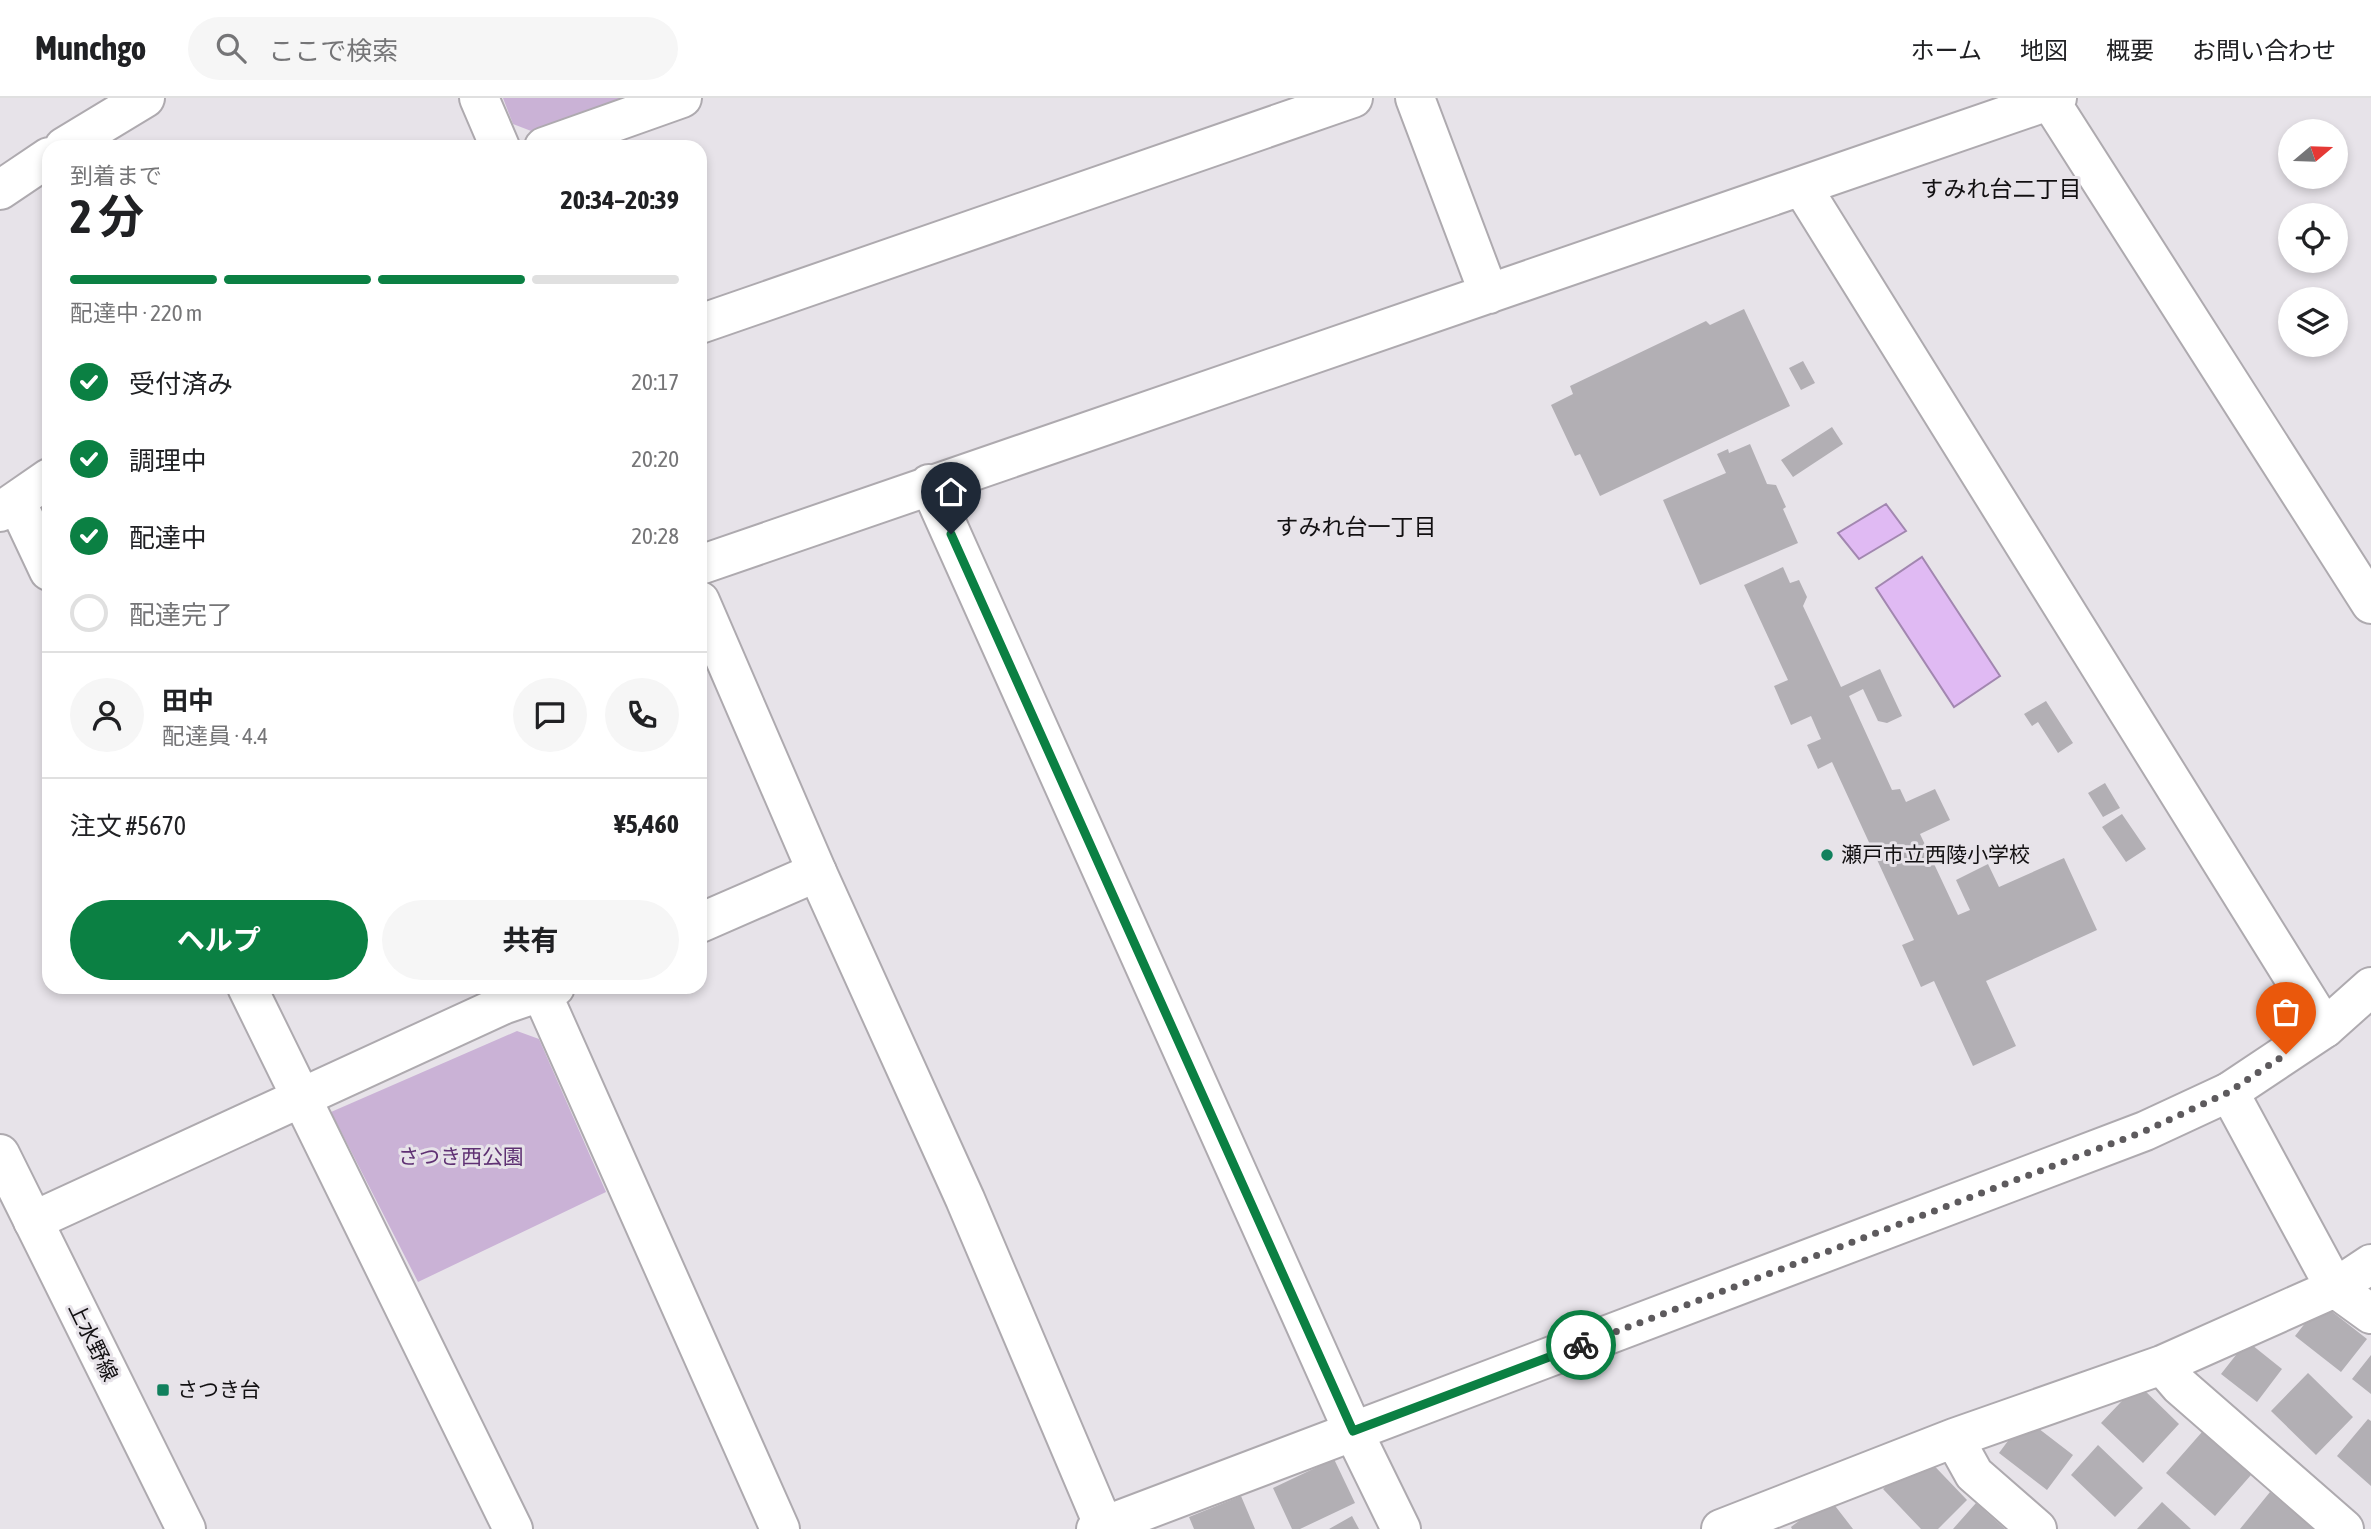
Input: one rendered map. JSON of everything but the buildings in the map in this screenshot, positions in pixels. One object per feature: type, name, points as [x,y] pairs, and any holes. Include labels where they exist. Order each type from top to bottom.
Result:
[{"type":"street","points":[[76,140],[145,98]]},
{"type":"street","points":[[479,98],[497,140]]},
{"type":"street","points":[[564,140],[682,98]]},
{"type":"street","points":[[707,322],[1353,98]]},
{"type":"street","points":[[1415,98],[1489,294]]},
{"type":"street","points":[[707,563],[2053,99],[2371,604]]},
{"type":"street","points":[[0,190],[42,161]]},
{"type":"street","points":[[1802,187],[2325,1028]]},
{"type":"street","points":[[42,483],[8,506],[42,560]]},
{"type":"street","points":[[929,484],[1353,1431],[1401,1529]]},
{"type":"street","points":[[707,617],[817,872],[965,1199],[1102,1528],[2145,1131],[2229,1092],[2325,1028],[2371,987]]},
{"type":"street","points":[[707,920],[817,872]]},
{"type":"street","points":[[250,994],[513,1529]]},
{"type":"street","points":[[33,1221],[532,994]]},
{"type":"street","points":[[547,994],[780,1529]]},
{"type":"street","points":[[2229,1092],[2335,1288],[2371,1314]]},
{"type":"street","name":"上水野線","points":[[0,1154],[186,1529]]},
{"type":"street","points":[[1732,1527],[1954,1438],[2162,1365],[2335,1288],[2371,1264]]},
{"type":"street","points":[[2162,1365],[2180,1386],[2344,1529]]},
{"type":"street","points":[[1954,1438],[1974,1474],[2037,1529]]},
{"type":"green space","points":[[503,98],[638,98],[539,134],[513,124]]},
{"type":"green space","name":"さつき西公園","points":[[517,1031],[539,1039],[606,1192],[418,1282],[331,1112]]},
{"type":"shaded area","points":[[1886,504],[1906,531],[1859,559],[1838,533]]},
{"type":"shaded area","points":[[1922,557],[2000,676],[1954,707],[1876,588]]},
{"type":"way so far","points":[[1581,1345],[2145,1131],[2229,1092],[2286,1054]]},
{"type":"place","name":"瀬戸市立西陵小学校","points":[[1827,855]]},
{"type":"place","name":"さつき台","points":[[163,1390]]},
{"type":"district","name":"すみれ台二丁目","points":[[2001,189]]},
{"type":"district","name":"すみれ台一丁目","points":[[1356,527]]},
{"type":"route","points":[[951,534],[1353,1431],[1581,1345]]}]
